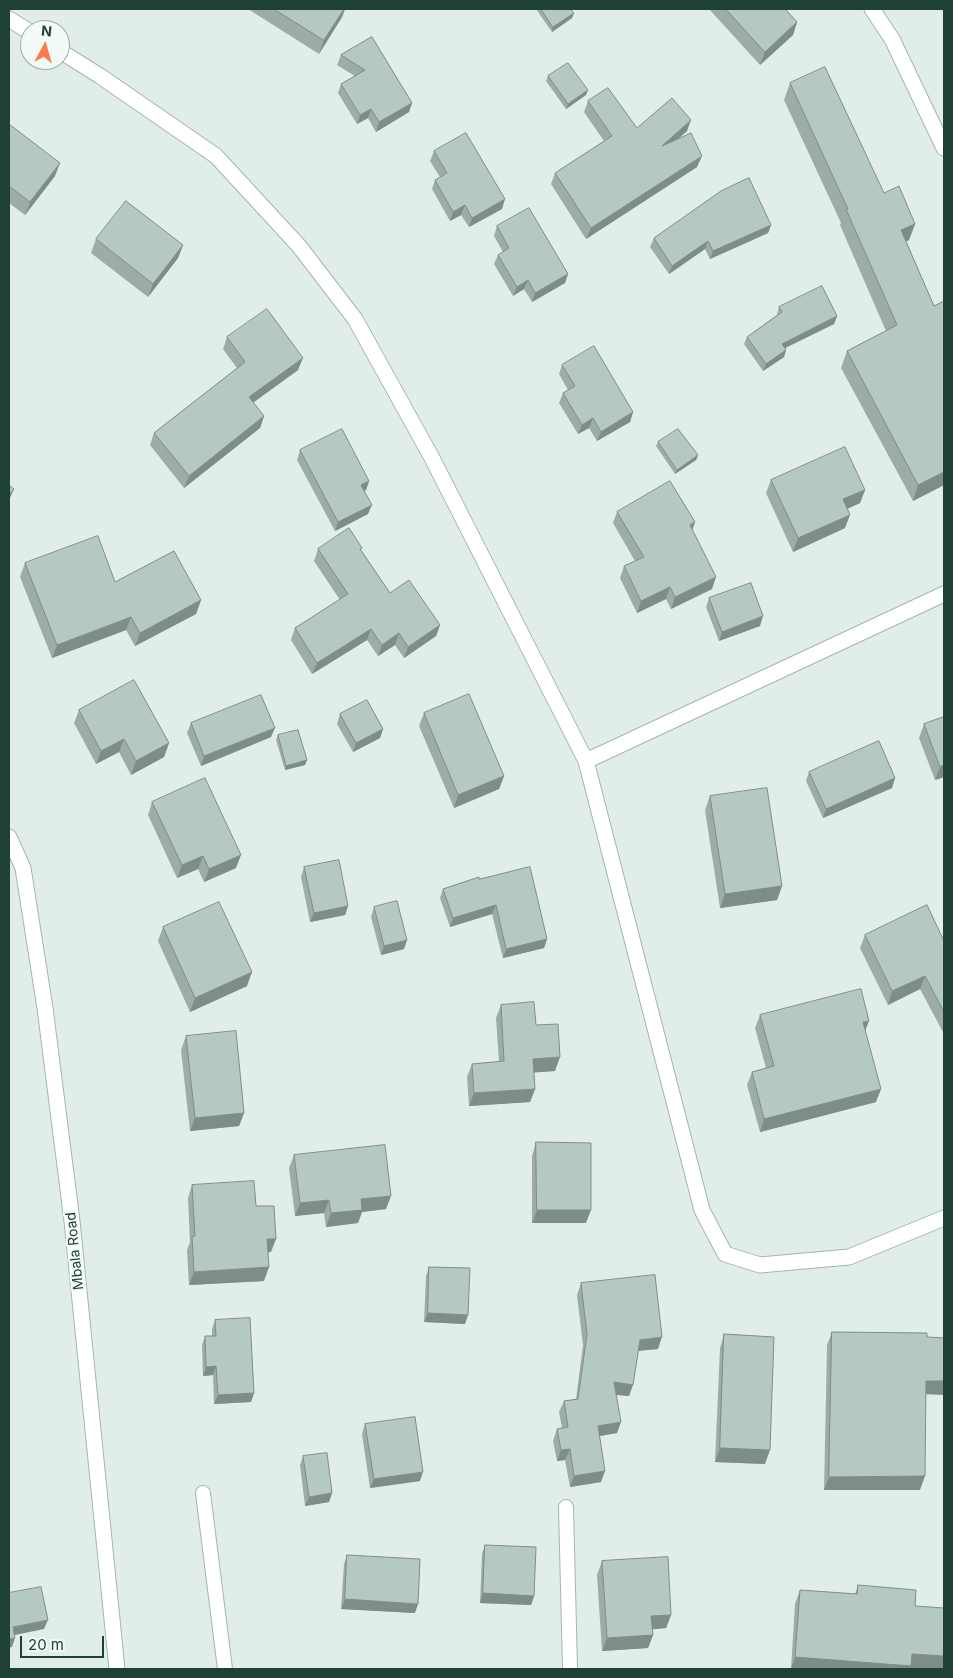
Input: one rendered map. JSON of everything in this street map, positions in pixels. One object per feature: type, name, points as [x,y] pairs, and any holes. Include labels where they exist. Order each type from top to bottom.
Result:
[{"type":"street","points":[[872,9],[892,39],[944,148]]},
{"type":"street","points":[[9,19],[20,26]]},
{"type":"street","points":[[70,57],[216,156],[299,246],[355,319],[432,458],[586,760],[702,1210],[725,1254],[760,1266],[849,1257],[944,1218]]},
{"type":"street","points":[[586,760],[944,594]]},
{"type":"street","name":"Mbala Road","points":[[9,837],[23,868],[45,1008],[70,1202],[117,1669]]},
{"type":"lane","points":[[203,1493],[226,1669]]},
{"type":"lane","points":[[566,1507],[570,1669]]},
{"type":"building","points":[[274,9],[344,9],[324,40]]},
{"type":"building","points":[[541,9],[570,9],[574,13],[553,27]]},
{"type":"building","points":[[726,9],[785,9],[797,22],[765,52]]},
{"type":"building","points":[[372,37],[412,103],[379,122],[371,109],[360,115],[341,84],[365,70],[341,55]]},
{"type":"building","points":[[568,63],[588,90],[568,104],[548,76]]},
{"type":"building","points":[[825,67],[884,193],[899,186],[915,224],[901,230],[934,306],[944,301],[944,472],[918,485],[847,351],[897,325],[846,209],[848,209],[790,83]]},
{"type":"building","points":[[608,88],[637,128],[672,98],[691,120],[662,146],[691,133],[702,156],[591,228],[555,173],[612,136],[588,101]]},
{"type":"building","points":[[9,124],[60,163],[30,202],[9,186]]},
{"type":"building","points":[[466,133],[505,199],[472,218],[465,205],[453,212],[435,180],[447,173],[434,151]]},
{"type":"building","points":[[749,178],[771,225],[713,251],[708,241],[672,266],[654,238],[721,191]]},
{"type":"building","points":[[126,201],[183,245],[153,284],[96,239]]},
{"type":"building","points":[[529,208],[568,274],[535,293],[528,280],[517,287],[498,255],[509,248],[497,226]]},
{"type":"building","points":[[822,286],[837,316],[782,344],[786,350],[766,364],[747,337],[782,312],[779,307]]},
{"type":"building","points":[[267,309],[303,358],[249,397],[264,416],[189,476],[154,433],[245,362],[227,337]]},
{"type":"building","points":[[594,346],[633,412],[601,432],[593,418],[582,425],[563,393],[575,386],[562,365]]},
{"type":"building","points":[[342,429],[369,481],[361,485],[372,505],[338,522],[300,450]]},
{"type":"building","points":[[678,429],[698,455],[677,470],[658,442]]},
{"type":"building","points":[[845,447],[865,490],[843,499],[850,515],[798,538],[771,480]]},
{"type":"building","points":[[670,481],[695,522],[690,525],[716,577],[675,597],[670,587],[641,601],[624,566],[644,557],[617,512]]},
{"type":"building","points":[[9,485],[14,489],[9,495]]},
{"type":"building","points":[[349,528],[362,548],[360,549],[390,593],[409,580],[440,625],[408,647],[399,633],[382,645],[371,629],[317,663],[295,628],[348,594],[318,549]]},
{"type":"building","points":[[98,536],[115,582],[174,551],[201,600],[140,633],[131,617],[57,645],[25,563]]},
{"type":"building","points":[[751,583],[763,616],[722,632],[709,598]]},
{"type":"building","points":[[134,680],[169,743],[136,761],[124,739],[101,751],[79,710]]},
{"type":"building","points":[[469,694],[504,776],[458,795],[424,713]]},
{"type":"building","points":[[261,695],[275,728],[204,756],[191,723]]},
{"type":"building","points":[[367,700],[383,729],[356,743],[340,714]]},
{"type":"building","points":[[944,717],[944,765],[940,767],[924,724]]},
{"type":"building","points":[[298,730],[307,760],[286,766],[278,735]]},
{"type":"building","points":[[879,741],[895,778],[826,809],[809,772]]},
{"type":"building","points":[[205,778],[241,855],[209,869],[203,856],[182,865],[152,802]]},
{"type":"building","points":[[767,788],[782,886],[725,894],[710,796]]},
{"type":"building","points":[[339,860],[348,906],[314,913],[304,867]]},
{"type":"building","points":[[530,867],[547,939],[506,949],[496,905],[453,918],[443,889],[479,877],[479,879]]},
{"type":"building","points":[[397,901],[407,940],[384,946],[374,907]]},
{"type":"building","points":[[219,902],[252,972],[195,998],[163,927]]},
{"type":"building","points":[[927,905],[944,941],[944,1012],[925,976],[892,991],[865,935]]},
{"type":"building","points":[[861,989],[869,1021],[863,1022],[881,1089],[764,1119],[752,1072],[774,1066],[760,1015]]},
{"type":"building","points":[[534,1002],[536,1025],[558,1024],[560,1057],[533,1059],[535,1089],[474,1093],[472,1064],[504,1061],[501,1005]]},
{"type":"building","points":[[236,1031],[244,1113],[195,1118],[186,1036]]},
{"type":"building","points":[[536,1142],[591,1143],[591,1210],[537,1210]]},
{"type":"building","points":[[385,1145],[391,1196],[361,1199],[362,1210],[331,1213],[329,1200],[300,1203],[294,1155]]},
{"type":"building","points":[[254,1181],[256,1206],[274,1206],[276,1239],[267,1239],[269,1267],[194,1272],[192,1237],[195,1236],[192,1185]]},
{"type":"building","points":[[429,1267],[470,1268],[468,1315],[428,1313]]},
{"type":"building","points":[[655,1275],[662,1337],[640,1340],[633,1385],[614,1382],[621,1422],[598,1426],[605,1471],[574,1476],[570,1449],[561,1450],[557,1429],[568,1427],[564,1401],[578,1399],[587,1334],[581,1283]]},
{"type":"building","points":[[250,1318],[254,1393],[218,1395],[216,1366],[206,1367],[205,1336],[216,1336],[215,1320]]},
{"type":"building","points":[[832,1332],[927,1333],[927,1337],[944,1338],[944,1381],[926,1381],[925,1476],[829,1477]]},
{"type":"building","points":[[724,1334],[774,1337],[770,1450],[720,1448]]},
{"type":"building","points":[[415,1417],[423,1472],[374,1479],[365,1424]]},
{"type":"building","points":[[327,1453],[332,1493],[309,1497],[303,1456]]},
{"type":"building","points":[[485,1545],[536,1547],[534,1596],[483,1593]]},
{"type":"building","points":[[347,1555],[420,1559],[418,1604],[345,1599]]},
{"type":"building","points":[[668,1557],[671,1615],[651,1616],[653,1635],[607,1638],[602,1561]]},
{"type":"building","points":[[858,1585],[916,1590],[915,1606],[944,1608],[944,1656],[912,1654],[911,1666],[795,1657],[800,1590],[857,1594]]},
{"type":"building","points":[[41,1587],[48,1620],[13,1627],[15,1638],[9,1639],[9,1593]]}]
